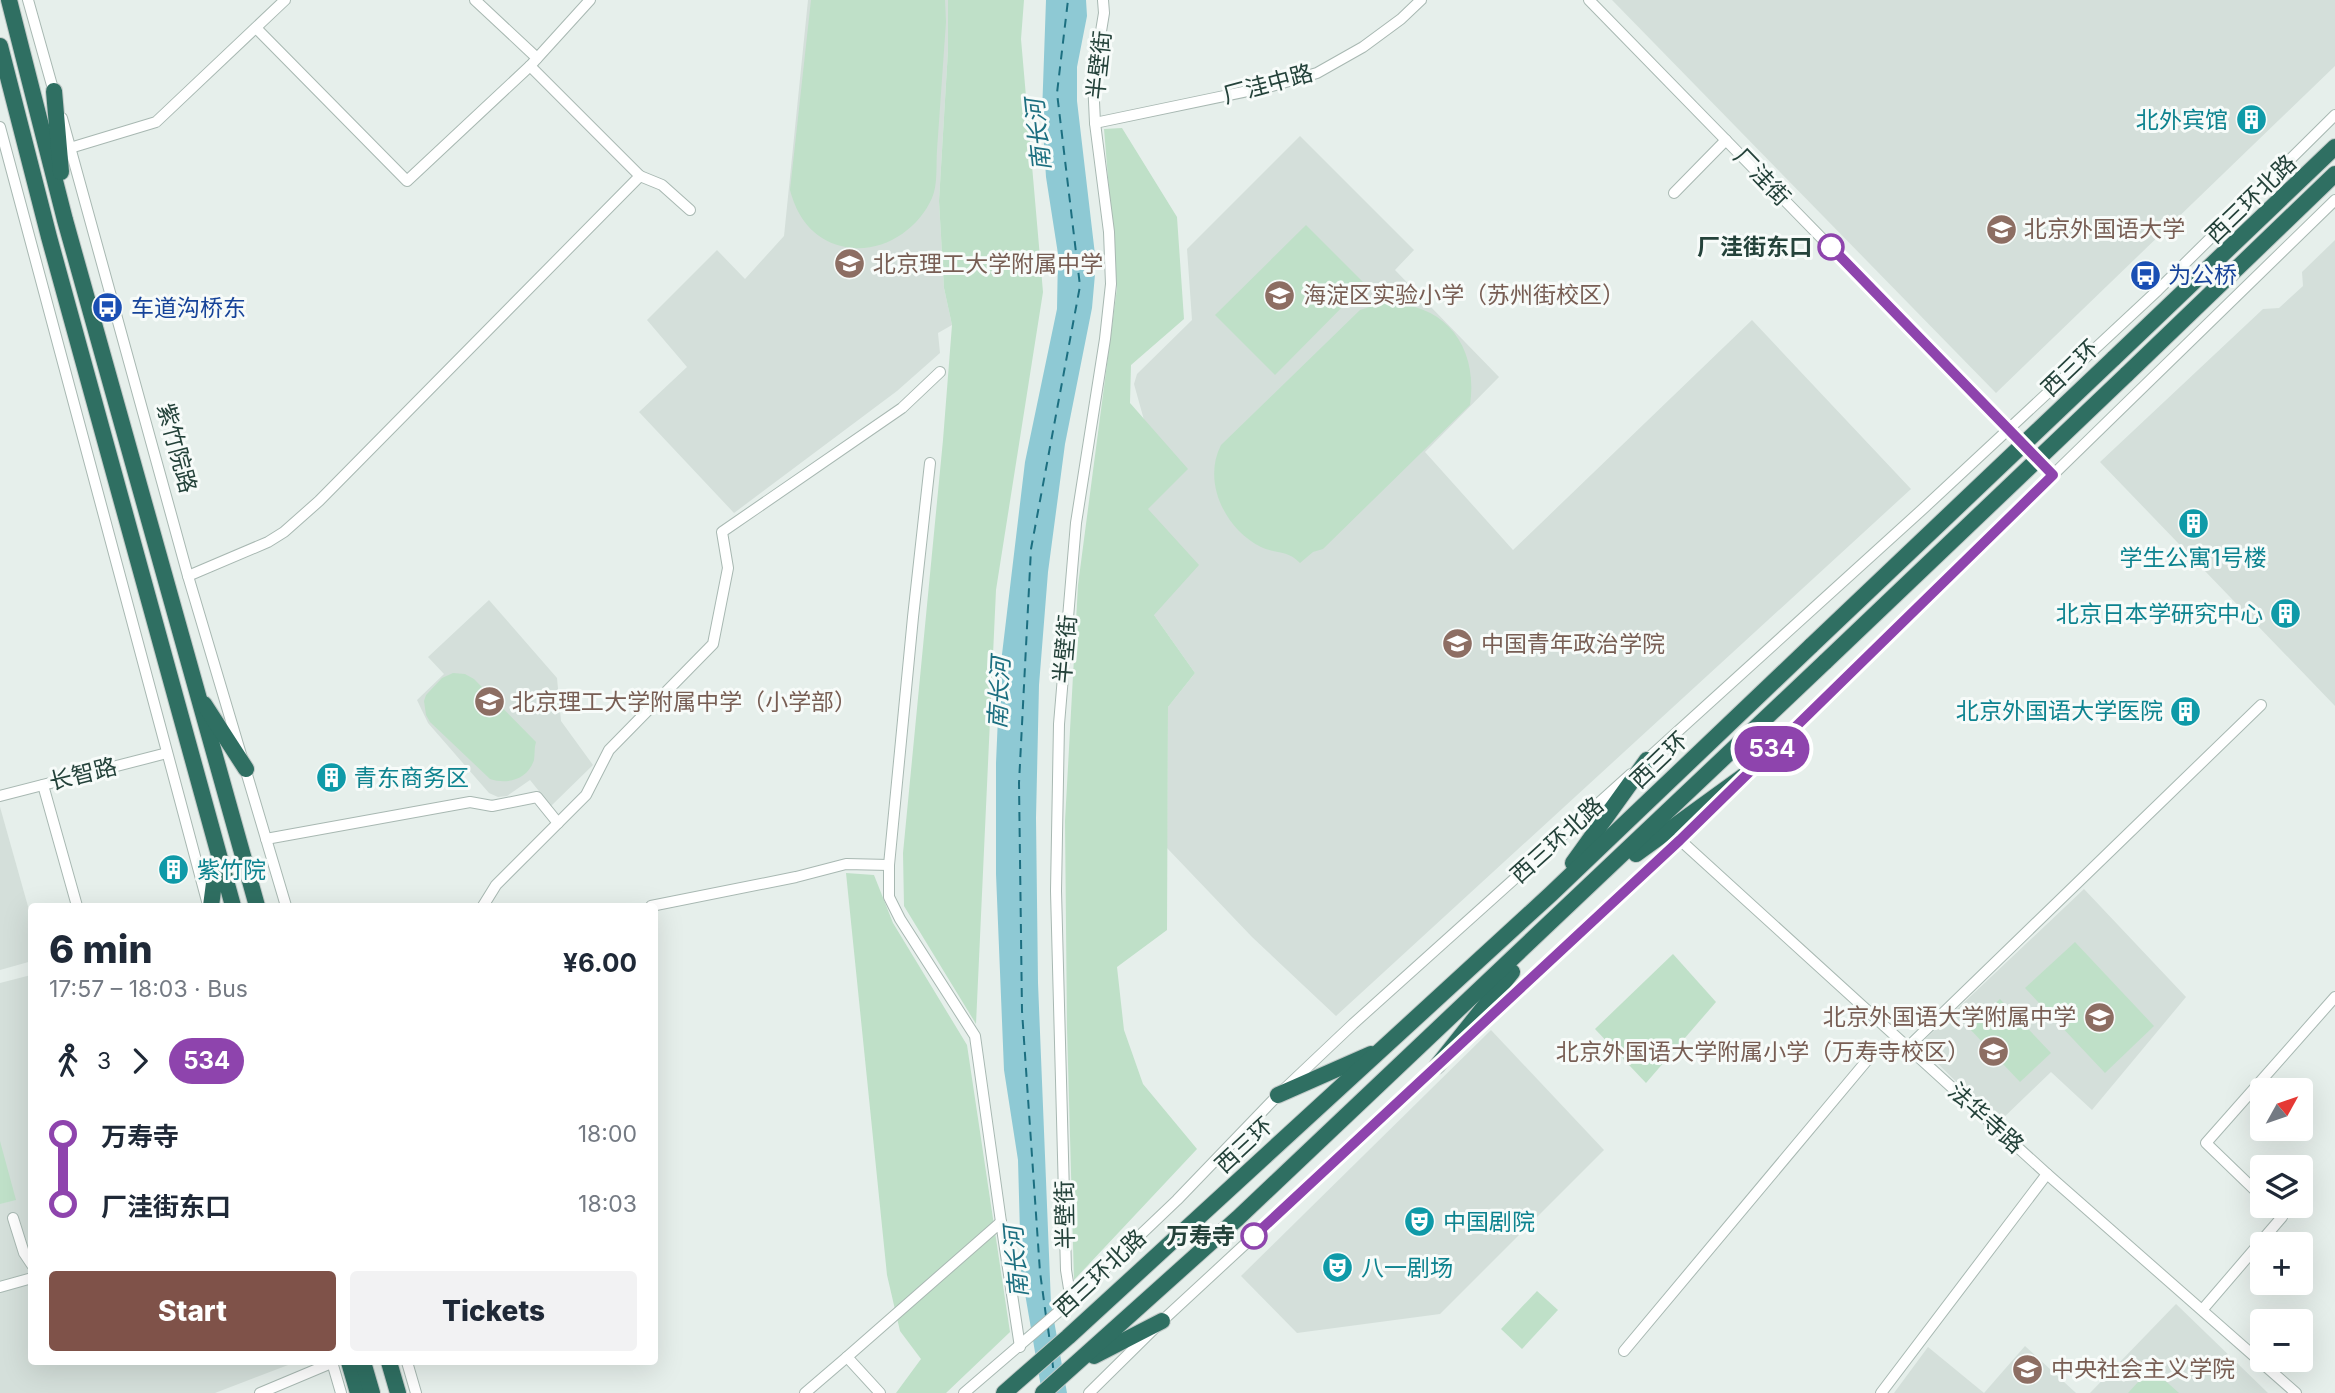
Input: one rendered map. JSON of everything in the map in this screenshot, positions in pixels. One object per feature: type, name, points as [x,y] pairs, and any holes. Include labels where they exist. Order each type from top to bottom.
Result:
[{"type":"highway","name":"紫竹院路","points":[[9,0],[65,220],[256,903]]},
{"type":"highway","points":[[0,46],[49,237],[232,903]]},
{"type":"highway","points":[[54,91],[65,220]]},
{"type":"highway","name":"西三环","points":[[1004,1393],[1069,1337],[1551,894],[2335,147]]},
{"type":"highway","name":"西三环","points":[[1044,1393],[1238,1219],[2335,174]]},
{"type":"highway","points":[[195,689],[246,769]]},
{"type":"highway","points":[[1551,894],[1647,760]]},
{"type":"highway","points":[[1585,891],[1745,775]]},
{"type":"highway","points":[[209,903],[218,851]]},
{"type":"highway","points":[[1437,1066],[1548,926]]},
{"type":"highway","points":[[1278,1095],[1383,1049]]},
{"type":"highway","points":[[1073,1367],[1162,1321]]},
{"type":"highway","points":[[350,1365],[358,1393]]},
{"type":"highway","points":[[364,1365],[372,1393]]},
{"type":"highway","points":[[374,1365],[382,1393]]},
{"type":"highway","points":[[390,1365],[398,1393]]},
{"type":"highway","points":[[1011,1393],[1031,1371]]},
{"type":"street","name":"紫竹院路","points":[[28,0],[188,576],[285,903]]},
{"type":"street","points":[[70,148],[156,122],[285,0]]},
{"type":"street","points":[[475,0],[640,177],[662,185],[690,210]]},
{"type":"street","points":[[256,28],[407,181],[534,62],[590,0]]},
{"type":"street","name":"半壁街","points":[[1067,1305],[1055,891],[1059,724],[1076,523],[1105,340],[1111,284],[1109,232],[1094,123],[1093,80],[1104,13],[1103,0]]},
{"type":"street","name":"厂洼中路","points":[[1094,123],[1272,86],[1317,73],[1363,47],[1422,0]]},
{"type":"street","name":"厂洼街","points":[[1589,0],[2053,475]]},
{"type":"street","name":"西三环北路","points":[[964,1393],[1020,1348],[1067,1305],[1177,1200],[1278,1095],[1353,1024],[1925,507],[2174,274],[2335,115]]},
{"type":"street","points":[[0,127],[208,903]]},
{"type":"street","points":[[1674,193],[1726,141]]},
{"type":"street","points":[[188,576],[284,532],[640,177]]},
{"type":"street","points":[[1089,1393],[1162,1321],[1680,840],[2335,200]]},
{"type":"street","points":[[485,903],[496,885],[586,795],[610,750],[713,644],[728,568],[722,532],[902,408],[940,372]]},
{"type":"street","points":[[930,463],[913,617],[889,897],[900,919],[975,1036],[1020,1348]]},
{"type":"street","points":[[1908,1047],[2261,705]]},
{"type":"street","name":"长智路","points":[[0,796],[167,753]]},
{"type":"street","points":[[43,785],[77,903]]},
{"type":"street","points":[[266,839],[470,802],[492,806],[537,797],[558,823]]},
{"type":"street","name":"法华寺路","points":[[1680,840],[2047,1174],[2296,1393]]},
{"type":"street","points":[[658,905],[796,877],[846,864],[890,865]]},
{"type":"street","points":[[2250,1185],[2206,1143],[2335,997]]},
{"type":"street","points":[[1625,1351],[1869,1058]]},
{"type":"street","points":[[1881,1393],[2047,1174]]},
{"type":"street","points":[[13,1218],[28,1259]]},
{"type":"street","points":[[2203,1309],[2281,1218]]},
{"type":"street","points":[[805,1393],[1001,1222]]},
{"type":"street","points":[[0,1287],[28,1279]]},
{"type":"street","points":[[847,1357],[880,1393]]},
{"type":"street","points":[[260,1393],[326,1365]]},
{"type":"street","points":[[334,1365],[341,1393]]},
{"type":"street","points":[[408,1365],[415,1393]]},
{"type":"shaded area","name":"北京理工大学附属中学","points":[[808,0],[948,0],[948,50],[939,201],[944,288],[952,325],[938,333],[940,353],[897,391],[734,513],[639,412],[687,367],[647,320],[717,250],[745,279],[784,236]]},
{"type":"shaded area","name":"北京外国语大学","points":[[1612,0],[2335,0],[2335,66],[1996,393]]},
{"type":"shaded area","name":"中国青年政治学院","points":[[1300,136],[1414,250],[1395,270],[1499,377],[1425,452],[1513,550],[1752,320],[1911,489],[1336,1016],[1252,937],[1167,848],[1168,707],[1195,673],[1154,615],[1147,509],[1157,435],[1144,420],[1134,384],[1137,374],[1192,320],[1187,249]]},
{"type":"shaded area","points":[[2335,240],[2335,706],[2100,462],[2263,309],[2279,308],[2303,286],[2302,272]]},
{"type":"shaded area","name":"北京理工大学附属中学（小学部）","points":[[489,600],[557,678],[561,721],[593,765],[551,806],[530,780],[507,796],[498,797],[489,793],[428,723],[417,700],[444,674],[428,657]]},
{"type":"shaded area","points":[[0,807],[28,906],[28,962],[0,970]]},
{"type":"shaded area","name":"北京外国语大学附属中学","points":[[2084,889],[2186,997],[2092,1110],[2051,1072],[1998,1123],[1919,1045]]},
{"type":"shaded area","points":[[28,976],[28,1365],[288,1365],[215,1393],[0,1393],[0,983]]},
{"type":"shaded area","points":[[1491,1030],[1604,1150],[1440,1314],[1297,1333],[1241,1276]]},
{"type":"shaded area","points":[[2176,1304],[2268,1393],[2090,1393]]},
{"type":"shaded area","name":"中央社会主义学院","points":[[2025,1346],[2076,1393],[1984,1393]]},
{"type":"shaded area","name":"中央社会主义学院","points":[[1928,1347],[1984,1393],[1894,1393]]},
{"type":"green space","points":[[811,0],[945,0],[946,22],[934,193],[917,221],[906,231],[895,239],[869,248],[841,246],[822,238],[802,218],[790,190]]},
{"type":"green space","points":[[948,0],[1024,0],[1021,39],[1043,292],[996,590],[976,1024],[904,906],[903,853],[952,325],[944,288],[939,201],[948,50]]},
{"type":"green space","points":[[1122,128],[1177,217],[1184,319],[1131,365],[1130,403],[1188,469],[1148,509],[1199,565],[1154,615],[1195,673],[1168,707],[1167,930],[1117,967],[1124,1030],[1143,1084],[1197,1149],[1074,1280],[1065,821],[1078,585],[1117,288],[1104,129]]},
{"type":"green space","points":[[1306,225],[1365,284],[1275,375],[1215,315]]},
{"type":"green space","points":[[1379,304],[1401,304],[1421,309],[1452,330],[1462,345],[1468,363],[1470,405],[1323,549],[1313,552],[1300,563],[1286,554],[1261,547],[1237,529],[1220,503],[1214,474],[1216,459],[1221,445],[1360,310]]},
{"type":"green space","points":[[453,673],[465,674],[474,679],[536,742],[534,760],[522,776],[510,781],[490,779],[430,722],[426,715],[426,695],[442,678]]},
{"type":"green space","points":[[846,873],[874,875],[893,923],[967,1045],[1010,1332],[946,1393],[896,1393],[921,1359],[900,1331],[887,1275]]},
{"type":"green space","points":[[2075,942],[2154,1026],[2105,1073],[2025,988]]},
{"type":"green space","points":[[1673,954],[1716,1002],[1646,1083],[1595,1029]]},
{"type":"green space","points":[[2000,999],[2051,1053],[2020,1082],[1969,1028]]},
{"type":"green space","points":[[0,1141],[16,1200],[0,1204]]},
{"type":"green space","points":[[1537,1291],[1558,1310],[1522,1349],[1501,1329]]},
{"type":"green space","points":[[2151,1368],[2179,1393],[2128,1393]]},
{"type":"water","points":[[1046,0],[1086,0],[1087,16],[1077,67],[1077,101],[1096,263],[1092,308],[1065,444],[1048,572],[1039,685],[1036,818],[1038,983],[1051,1304],[1067,1393],[1042,1393],[1021,1270],[1018,1160],[1004,1070],[996,874],[996,763],[1000,671],[1025,462],[1057,309],[1058,254],[1046,177],[1042,114]]},
{"type":"ferry route","points":[[1046,1316],[1040,1272],[1022,1011],[1019,783],[1031,549],[1080,286],[1057,93],[1068,0]]},
{"type":"ferry route","points":[[1048,1328],[1050,1343]]},
{"type":"ferry route","points":[[1052,1359],[1054,1375]]},
{"type":"bus line","name":"534","points":[[1254,1236],[1680,840],[2053,475],[1831,247]]},
{"type":"place","name":"北外宾馆","points":[[2251,120]]},
{"type":"place","name":"北京外国语大学","points":[[2001,229]]},
{"type":"place","name":"厂洼街东口","points":[[1831,247]]},
{"type":"place","name":"北京理工大学附属中学","points":[[850,264]]},
{"type":"place","name":"为公桥","points":[[2145,275]]},
{"type":"place","name":"海淀区实验小学（苏州街校区）","points":[[1280,295]]},
{"type":"place","name":"车道沟桥东","points":[[108,308]]},
{"type":"place","name":"学生公寓1号楼","points":[[2193,524]]},
{"type":"place","name":"北京日本学研究中心","points":[[2286,614]]},
{"type":"place","name":"中国青年政治学院","points":[[1458,644]]},
{"type":"place","name":"北京理工大学附属中学（小学部）","points":[[489,702]]},
{"type":"place","name":"北京外国语大学医院","points":[[2186,711]]},
{"type":"place","name":"青东商务区","points":[[331,778]]},
{"type":"place","name":"紫竹院","points":[[174,870]]},
{"type":"place","name":"北京外国语大学附属中学","points":[[2099,1017]]},
{"type":"place","name":"北京外国语大学附属小学（万寿寺校区）","points":[[1993,1052]]},
{"type":"place","name":"中国剧院","points":[[1420,1222]]},
{"type":"place","name":"万寿寺","points":[[1254,1236]]},
{"type":"place","name":"八一剧场","points":[[1338,1268]]},
{"type":"place","name":"中央社会主义学院","points":[[2028,1369]]},
{"type":"water label","name":"南长河","points":[[1038,135]]},
{"type":"water label","name":"南长河","points":[[999,693]]},
{"type":"water label","name":"南长河","points":[[1016,1262]]}]
